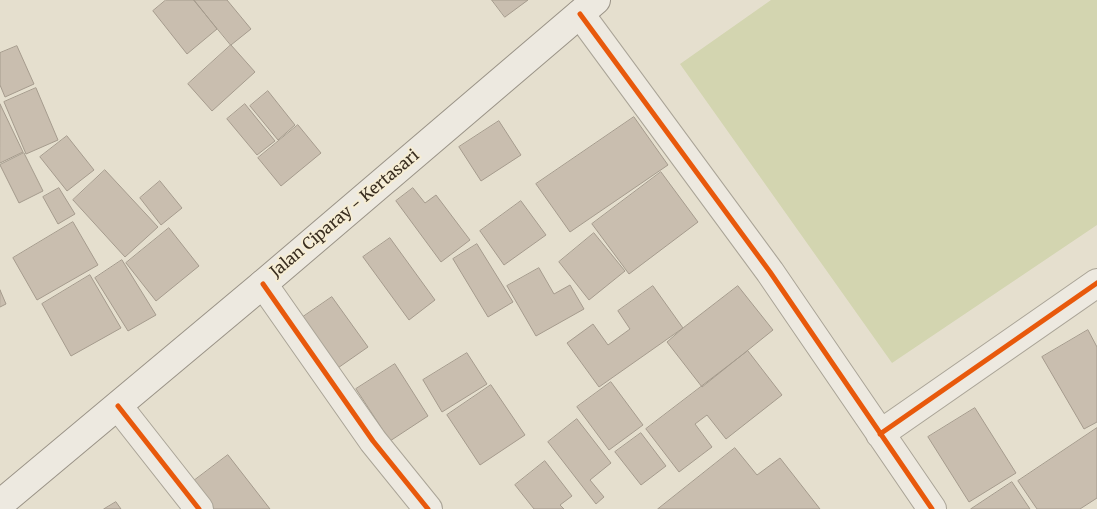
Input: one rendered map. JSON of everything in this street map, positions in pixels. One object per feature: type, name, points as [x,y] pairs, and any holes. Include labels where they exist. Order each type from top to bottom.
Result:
[{"type":"street","name":"Jalan Ciparay - Kertasari","points":[[0,504],[588,7]]},
{"type":"street","points":[[588,7],[932,509]]},
{"type":"street","points":[[880,434],[1097,283]]},
{"type":"street","points":[[262,284],[372,441],[428,509]]},
{"type":"street","points":[[118,406],[199,509]]},
{"type":"green space","points":[[771,0],[1097,0],[1097,225],[892,363],[680,64]]},
{"type":"building","points":[[166,0],[194,0],[217,29],[187,54],[153,11]]},
{"type":"building","points":[[194,0],[227,0],[251,29],[231,45]]},
{"type":"building","points":[[492,0],[528,0],[505,17]]},
{"type":"building","points":[[231,45],[255,72],[212,111],[188,84]]},
{"type":"building","points":[[17,46],[34,84],[5,97],[0,85],[0,53]]},
{"type":"building","points":[[36,88],[58,140],[26,154],[4,102]]},
{"type":"building","points":[[268,91],[295,125],[278,140],[250,106]]},
{"type":"building","points":[[0,104],[23,152],[0,163]]},
{"type":"building","points":[[245,104],[275,141],[257,155],[227,119]]},
{"type":"building","points":[[634,117],[668,165],[570,232],[536,184]]},
{"type":"building","points":[[499,121],[521,155],[481,181],[459,147]]},
{"type":"building","points":[[298,125],[321,153],[281,186],[258,158]]},
{"type":"building","points":[[67,136],[94,170],[67,191],[40,157]]},
{"type":"building","points":[[24,153],[43,191],[19,203],[0,165]]},
{"type":"building","points":[[105,170],[158,227],[125,257],[73,200]]},
{"type":"building","points":[[661,172],[698,222],[629,274],[592,224]]},
{"type":"building","points":[[160,181],[182,208],[161,225],[140,198]]},
{"type":"building","points":[[59,188],[75,214],[58,224],[43,197]]},
{"type":"building","points":[[413,188],[425,203],[436,195],[470,240],[441,262],[396,201]]},
{"type":"building","points":[[521,201],[546,235],[504,265],[480,231]]},
{"type":"building","points":[[73,222],[98,265],[37,300],[13,258]]},
{"type":"building","points":[[169,228],[199,266],[156,301],[126,263]]},
{"type":"building","points":[[594,233],[625,271],[589,300],[559,262]]},
{"type":"building","points":[[390,238],[435,300],[409,320],[363,257]]},
{"type":"building","points":[[477,244],[513,302],[488,317],[453,259]]},
{"type":"building","points":[[122,260],[156,315],[128,331],[95,278]]},
{"type":"building","points":[[539,268],[554,294],[570,285],[584,309],[536,336],[507,286]]},
{"type":"building","points":[[90,275],[121,328],[71,356],[42,304]]},
{"type":"building","points":[[653,286],[683,328],[599,387],[567,343],[593,324],[608,345],[630,329],[618,311]]},
{"type":"building","points":[[738,286],[773,330],[702,387],[667,342]]},
{"type":"building","points":[[0,290],[6,304],[0,307]]},
{"type":"building","points":[[332,297],[368,347],[335,370],[300,319]]},
{"type":"building","points":[[1088,330],[1097,347],[1097,422],[1084,429],[1042,357]]},
{"type":"building","points":[[748,351],[782,395],[726,439],[707,415],[695,424],[712,447],[679,472],[646,429]]},
{"type":"building","points":[[467,353],[487,384],[442,412],[423,380]]},
{"type":"building","points":[[395,364],[428,416],[390,441],[356,389]]},
{"type":"building","points":[[611,382],[643,425],[609,450],[577,407]]},
{"type":"building","points":[[491,385],[525,435],[480,465],[447,415]]},
{"type":"building","points":[[975,408],[1016,473],[969,502],[928,437]]},
{"type":"building","points":[[577,419],[611,463],[590,480],[604,497],[596,504],[548,442]]},
{"type":"building","points":[[1097,428],[1097,498],[1080,509],[1037,509],[1018,481]]},
{"type":"building","points":[[641,433],[666,466],[641,485],[615,452]]},
{"type":"building","points":[[735,448],[757,475],[780,458],[820,509],[658,509]]},
{"type":"building","points":[[228,455],[270,509],[211,509],[191,483]]},
{"type":"building","points":[[545,461],[572,496],[560,505],[564,509],[534,509],[515,485]]},
{"type":"building","points":[[1012,482],[1030,509],[971,509]]},
{"type":"building","points":[[116,502],[121,509],[104,509]]},
{"type":"cycle path","points":[[580,14],[770,272],[932,509]]},
{"type":"cycle path","points":[[880,434],[1097,283]]},
{"type":"cycle path","points":[[263,284],[373,441],[428,509]]},
{"type":"cycle path","points":[[118,406],[199,509]]}]
